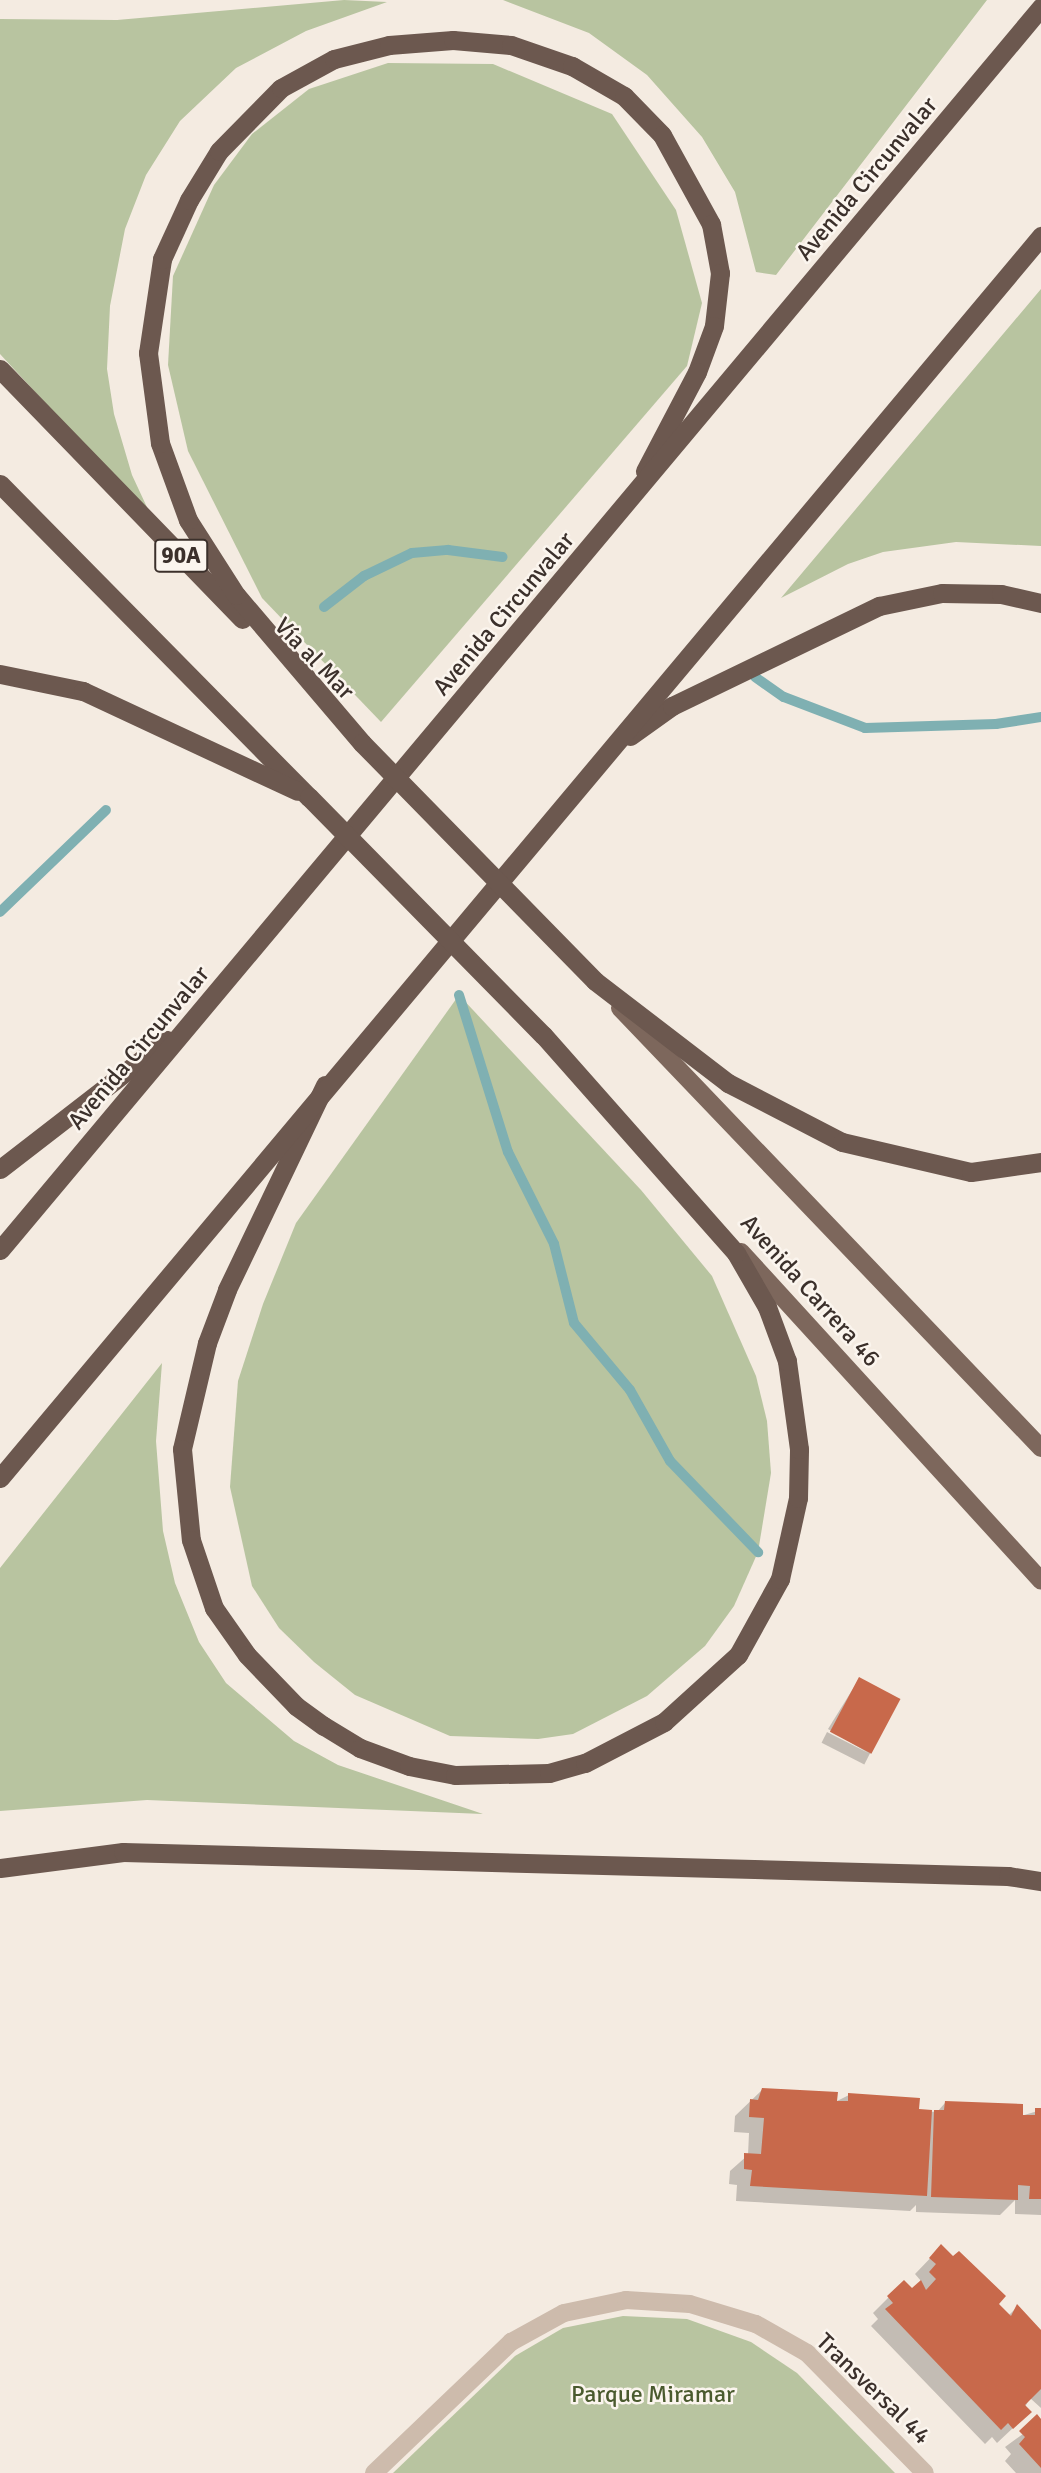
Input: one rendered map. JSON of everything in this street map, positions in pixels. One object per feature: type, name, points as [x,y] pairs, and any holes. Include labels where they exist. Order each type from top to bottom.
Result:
[{"type":"highway","name":"Avenida Circunvalar","points":[[0,1250],[628,505],[1041,7]]},
{"type":"highway","points":[[362,743],[236,595],[188,520],[160,443],[148,353],[162,259],[189,200],[219,151],[281,88],[334,60],[389,45],[453,40],[511,45],[572,66],[624,96],[662,135],[711,224],[720,273],[714,326],[697,372],[628,505]]},
{"type":"highway","points":[[0,1478],[325,1085],[1041,236]]},
{"type":"highway","name":"Vía al Mar","points":[[0,369],[595,981],[728,1083],[842,1142],[971,1171],[1041,1162]]},
{"type":"highway","points":[[0,484],[542,1035],[736,1253],[767,1307],[787,1361],[799,1449],[798,1498],[780,1579],[737,1655],[664,1722],[595,1759],[549,1773],[455,1775],[409,1766],[360,1748],[296,1706],[247,1655],[214,1608],[191,1540],[181,1448],[207,1343],[227,1290],[325,1085]]},
{"type":"highway","points":[[608,751],[673,706],[879,606],[942,593],[1001,594],[1041,603]]},
{"type":"highway","points":[[0,674],[83,691],[309,797]]},
{"type":"highway","points":[[0,1169],[201,1013]]},
{"type":"highway","points":[[0,1868],[123,1852],[1008,1875],[1041,1881]]},
{"type":"main road","points":[[595,981],[1041,1447]]},
{"type":"main road","name":"Avenida Carrera 46","points":[[542,1035],[1041,1580]]},
{"type":"street","name":"Transversal 44","points":[[374,2473],[510,2342],[564,2314],[626,2300],[690,2304],[756,2324],[807,2353],[925,2473]]},
{"type":"green space","points":[[344,0],[387,2],[306,31],[236,68],[180,121],[146,175],[125,229],[110,306],[107,369],[114,414],[132,475],[152,518],[0,354],[0,19],[117,20]]},
{"type":"green space","points":[[503,0],[987,0],[776,275],[756,272],[735,192],[702,137],[647,75],[589,33]]},
{"type":"green space","points":[[388,63],[493,64],[612,114],[676,210],[702,303],[687,366],[381,722],[262,598],[188,451],[168,365],[173,276],[214,185],[252,134],[309,89]]},
{"type":"green space","points":[[1041,289],[1041,546],[956,542],[883,552],[848,564],[781,598]]},
{"type":"green space","points":[[459,995],[641,1190],[712,1276],[756,1376],[767,1421],[771,1473],[758,1552],[734,1606],[705,1646],[647,1696],[573,1734],[538,1739],[450,1736],[355,1695],[314,1662],[279,1628],[252,1586],[230,1487],[238,1381],[263,1304],[296,1223]]},
{"type":"green space","points":[[162,1363],[156,1441],[163,1531],[175,1583],[199,1642],[226,1683],[294,1741],[338,1765],[483,1814],[147,1800],[0,1811],[0,1568]]},
{"type":"green space","name":"Parque Miramar","points":[[623,2316],[687,2319],[751,2342],[797,2373],[895,2473],[393,2473],[515,2356],[563,2328]]},
{"type":"building","points":[[859,1677],[900,1699],[871,1754],[830,1732]]},
{"type":"building","points":[[762,2088],[838,2092],[837,2101],[848,2101],[848,2093],[920,2098],[919,2109],[932,2110],[927,2196],[750,2186],[752,2170],[744,2169],[744,2153],[761,2154],[764,2118],[749,2117],[750,2099],[758,2100]]},
{"type":"building","points":[[945,2101],[1023,2104],[1023,2115],[1035,2115],[1035,2108],[1041,2108],[1041,2199],[1029,2199],[1030,2186],[1018,2185],[1018,2200],[931,2197],[934,2110],[944,2110]]},
{"type":"building","points":[[941,2244],[953,2256],[959,2251],[1006,2296],[999,2304],[1011,2316],[1017,2304],[1041,2330],[1041,2389],[1025,2405],[1032,2412],[1013,2429],[1008,2423],[1001,2430],[885,2309],[893,2303],[887,2296],[904,2280],[912,2288],[921,2280],[926,2290],[936,2279],[929,2272],[936,2264],[929,2258]]},
{"type":"building","points":[[1037,2414],[1041,2419],[1041,2468],[1019,2444],[1025,2437],[1019,2431]]},
{"type":"waterway","points":[[324,607],[364,576],[412,553],[448,550],[503,557]]},
{"type":"waterway","points":[[755,677],[784,697],[865,728],[996,724],[1041,717]]},
{"type":"waterway","points":[[0,912],[106,810]]},
{"type":"waterway","points":[[459,995],[508,1152],[554,1244],[574,1323],[630,1390],[670,1461],[758,1552]]}]
